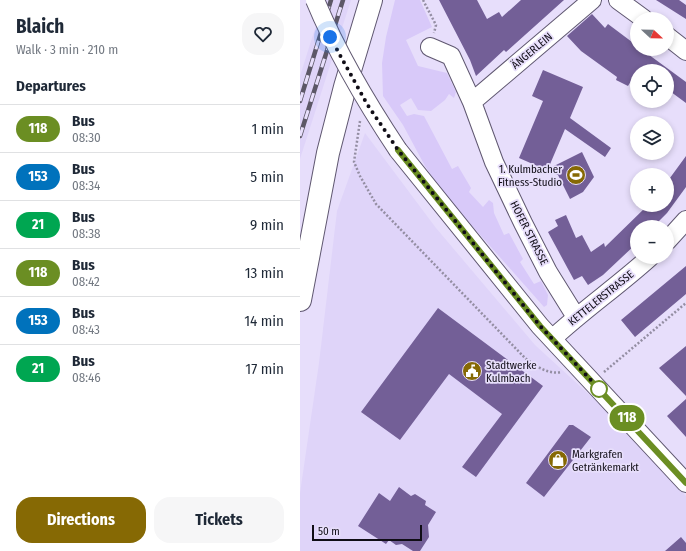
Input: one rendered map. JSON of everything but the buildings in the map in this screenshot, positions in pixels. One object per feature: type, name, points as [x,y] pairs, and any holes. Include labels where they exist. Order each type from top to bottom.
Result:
[{"type":"highway","points":[[300,300],[328,153],[345,87],[371,0]]},
{"type":"street","points":[[315,0],[330,37],[367,104],[398,150],[540,326],[686,481]]},
{"type":"street","name":"ÄNGERLEIN","points":[[472,102],[592,0]]},
{"type":"street","points":[[618,0],[634,12]]},
{"type":"street","points":[[674,42],[686,51]]},
{"type":"street","name":"HOFER STRASSE","points":[[430,47],[451,56],[472,102],[494,162],[520,217],[548,272],[576,317]]},
{"type":"street","points":[[674,233],[686,220]]},
{"type":"street","name":"KETTELERSTRASSE","points":[[552,339],[576,317],[642,264]]},
{"type":"path","points":[[423,0],[436,25],[430,47]]},
{"type":"path","points":[[593,382],[686,303]]},
{"type":"shaded area","points":[[324,0],[351,0],[300,159],[300,76]]},
{"type":"shaded area","points":[[395,0],[420,0],[432,27],[406,40],[418,66],[447,73],[456,92],[454,98],[449,94],[445,100],[431,111],[418,110],[411,98],[400,105],[407,116],[414,114],[424,116],[452,169],[458,166],[471,188],[469,192],[483,207],[489,200],[493,203],[494,213],[504,235],[509,233],[523,259],[520,262],[534,284],[541,281],[548,295],[547,305],[544,307],[443,193],[425,166],[403,125],[383,96],[382,63],[386,37]]},
{"type":"shaded area","points":[[365,133],[436,228],[535,345],[607,411],[686,496],[686,551],[300,551],[300,493],[319,363],[337,211]]},
{"type":"railway","points":[[300,101],[331,0]]},
{"type":"railway","points":[[300,136],[343,0]]},
{"type":"bus line","name":"118","points":[[398,150],[540,326],[630,421],[686,483]]},
{"type":"place","name":"1. Kulmbacher Fitness-Studio","points":[[576,175]]},
{"type":"place","name":"Stadtwerke Kulmbach","points":[[472,371]]},
{"type":"place","name":"Markgrafen Getränkemarkt","points":[[558,460]]},
{"type":"route","points":[[330,37],[367,104],[398,150],[540,326],[602,392],[599,389]]}]
